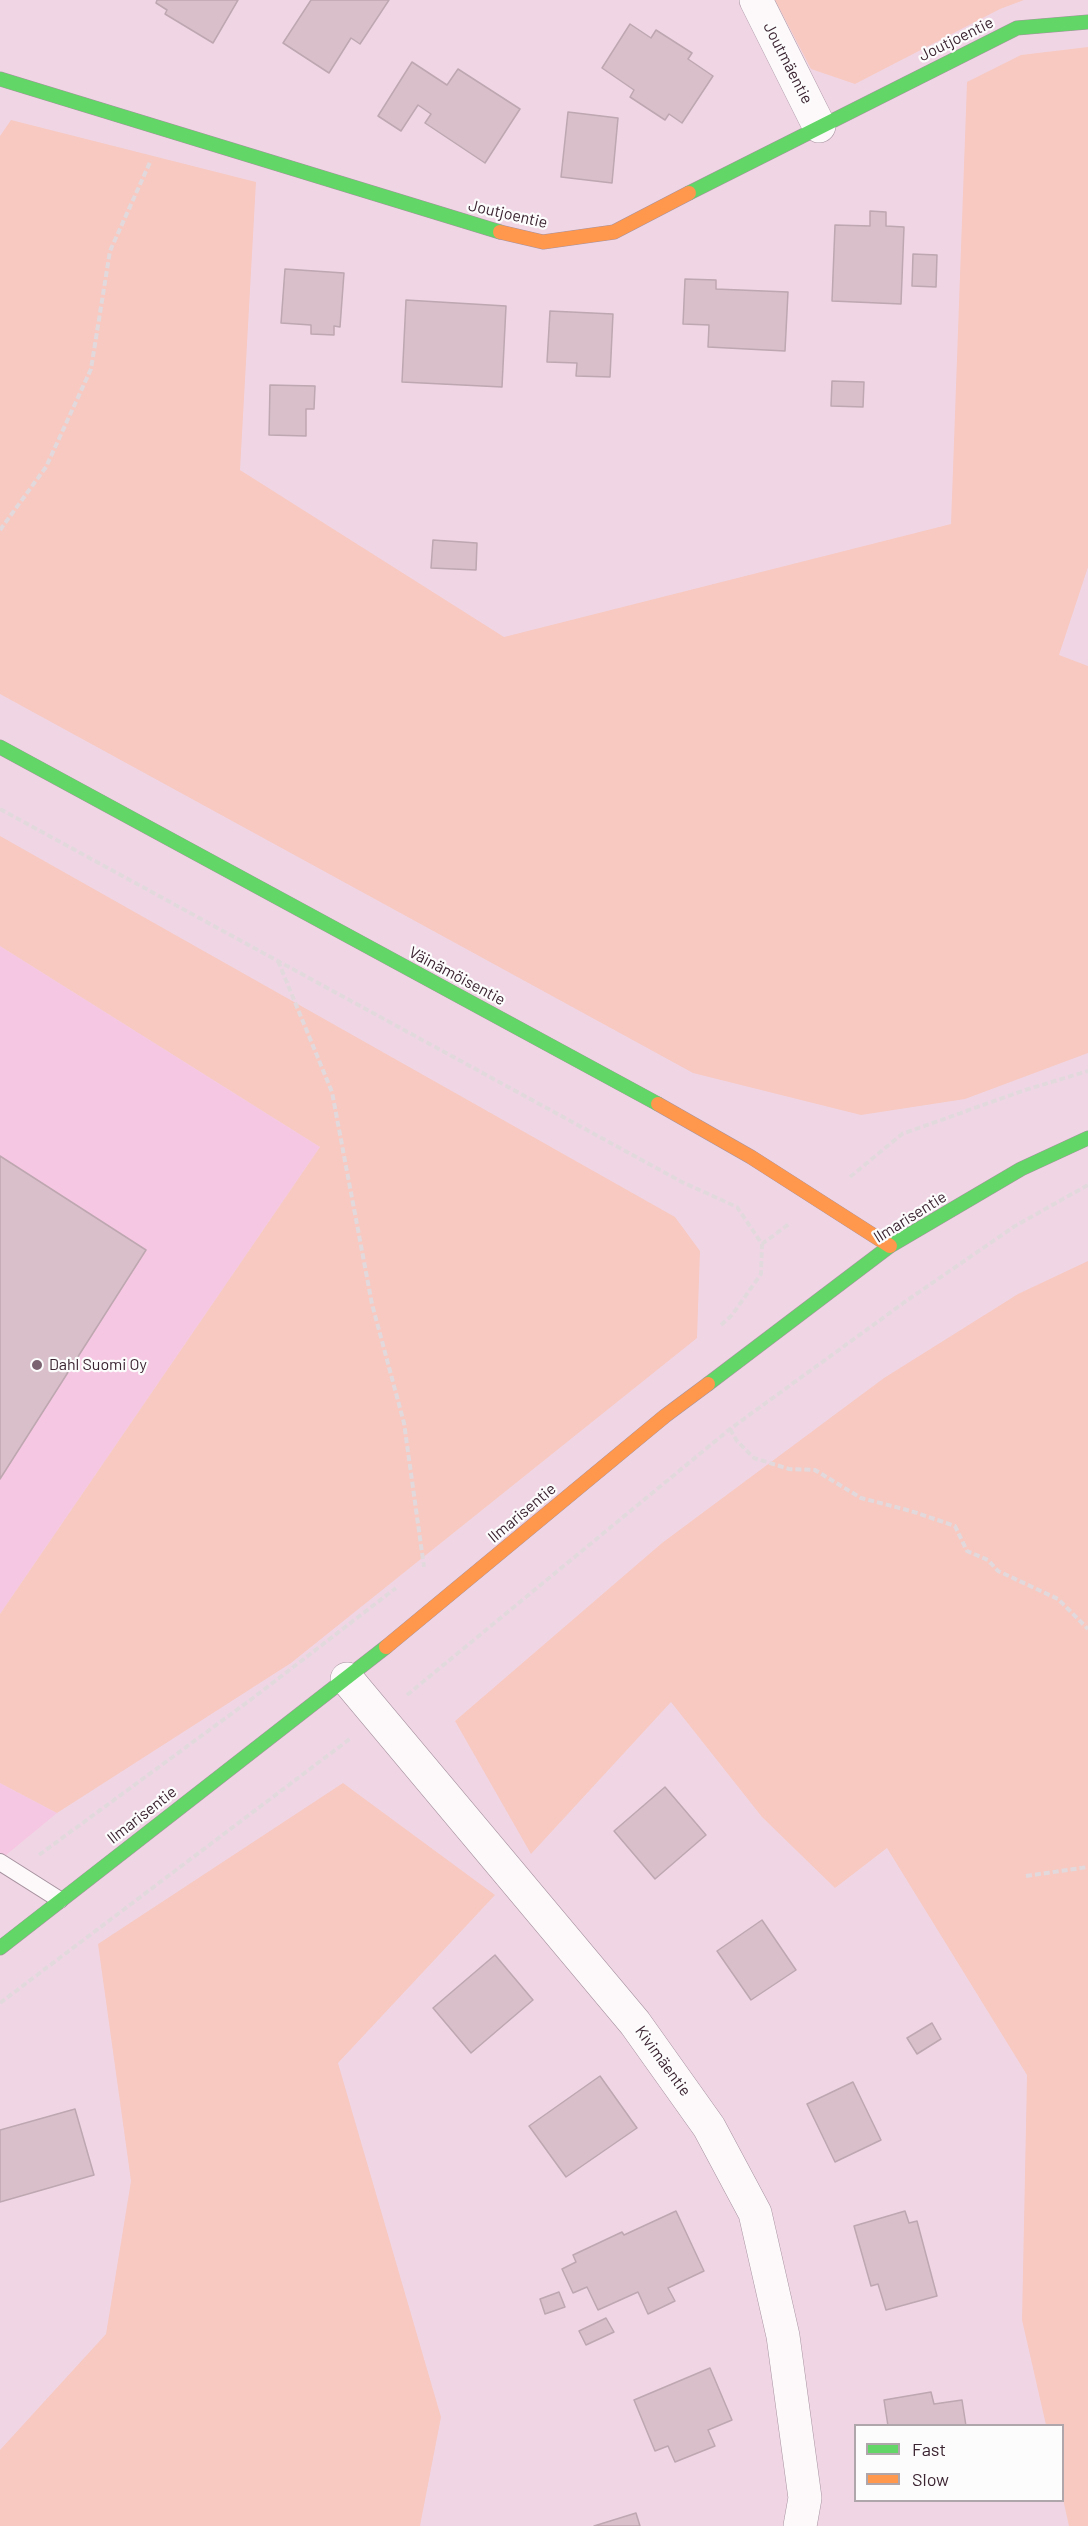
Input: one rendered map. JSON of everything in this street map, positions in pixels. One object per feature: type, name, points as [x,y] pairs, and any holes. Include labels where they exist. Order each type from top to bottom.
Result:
[{"type":"street","name":"Joutmäentie","points":[[756,0],[819,126]]},
{"type":"street","name":"Joutjoentie","points":[[0,79],[501,232],[543,242],[614,232],[819,126],[1017,28],[1088,22]]},
{"type":"street","name":"Väinämöisentie","points":[[0,747],[621,1083],[751,1158],[890,1246]]},
{"type":"street","name":"Ilmarisentie","points":[[0,1948],[347,1679],[666,1416],[890,1246],[1021,1169],[1088,1137]]},
{"type":"street","name":"Kivimäentie","points":[[347,1679],[635,2023],[710,2127],[755,2213],[783,2336],[805,2498],[801,2526]]},
{"type":"lane","points":[[0,1862],[60,1900]]},
{"type":"path","points":[[0,530],[46,467],[91,369],[110,251],[165,130]]},
{"type":"path","points":[[278,961],[332,1092],[372,1304],[404,1423],[424,1567]]},
{"type":"path","points":[[0,2003],[379,1718],[730,1429],[909,1299],[1015,1226],[1088,1185]]},
{"type":"path","points":[[717,1329],[732,1315],[761,1274],[762,1244]]},
{"type":"path","points":[[730,1429],[737,1441],[754,1458],[789,1469],[815,1470],[861,1498],[912,1511],[955,1526],[967,1551],[988,1560],[998,1571],[1058,1599],[1088,1629]]},
{"type":"path","points":[[414,1574],[429,1563]]},
{"type":"path","points":[[16,1872],[253,1698],[405,1581]]},
{"type":"path","points":[[1026,1876],[1088,1867]]},
{"type":"shaded area","points":[[775,0],[1024,0],[1000,9],[855,84],[811,69]]},
{"type":"shaded area","points":[[1088,47],[1088,567],[1059,655],[1088,666],[1088,1053],[965,1099],[861,1115],[693,1073],[0,694],[0,136],[11,120],[256,182],[240,470],[504,637],[951,524],[967,82],[1021,55]]},
{"type":"shaded area","points":[[0,836],[675,1217],[700,1251],[697,1338],[291,1663],[57,1813],[0,1783],[0,1614],[320,1147],[0,946]]},
{"type":"shaded area","points":[[0,946],[320,1147],[0,1614]]},
{"type":"shaded area","points":[[1088,1261],[1088,2526],[1069,2526],[1064,2502],[1064,2424],[1046,2424],[1022,2320],[1027,2075],[887,1848],[835,1888],[762,1817],[671,1702],[531,1854],[455,1721],[662,1543],[884,1378],[1018,1294]]},
{"type":"shaded area","points":[[0,1783],[57,1813],[0,1860]]},
{"type":"shaded area","points":[[343,1783],[495,1895],[338,2063],[441,2417],[420,2526],[0,2526],[0,2450],[106,2334],[131,2181],[98,1944]]},
{"type":"building","points":[[157,0],[238,0],[213,43],[165,14],[167,10],[156,3]]},
{"type":"building","points":[[311,0],[389,0],[360,44],[351,38],[329,73],[283,43]]},
{"type":"building","points":[[630,24],[651,38],[656,30],[692,53],[688,59],[713,76],[682,123],[669,114],[665,120],[630,97],[634,90],[602,68]]},
{"type":"building","points":[[412,62],[447,85],[458,69],[520,109],[485,163],[425,123],[431,114],[418,105],[401,131],[378,116]]},
{"type":"building","points":[[568,112],[618,118],[612,183],[561,177]]},
{"type":"building","points":[[870,211],[886,212],[886,226],[904,227],[901,304],[832,301],[835,225],[870,226]]},
{"type":"building","points":[[913,254],[937,255],[936,287],[912,286]]},
{"type":"building","points":[[285,269],[344,273],[340,327],[334,326],[334,335],[311,334],[311,325],[281,323]]},
{"type":"building","points":[[685,279],[716,280],[716,289],[788,292],[785,351],[708,347],[709,325],[683,324]]},
{"type":"building","points":[[406,300],[506,306],[502,387],[402,382]]},
{"type":"building","points":[[550,311],[613,314],[610,377],[576,376],[577,363],[547,362]]},
{"type":"building","points":[[832,381],[864,382],[863,407],[831,406]]},
{"type":"building","points":[[270,385],[315,386],[314,409],[306,409],[306,436],[269,435]]},
{"type":"building","points":[[433,540],[477,543],[476,570],[431,568]]},
{"type":"building","name":"Dahl Suomi Oy","points":[[0,1156],[146,1250],[0,1479]]},
{"type":"building","points":[[665,1787],[706,1835],[655,1879],[614,1831]]},
{"type":"building","points":[[762,1920],[796,1970],[751,2000],[717,1951]]},
{"type":"building","points":[[495,1955],[533,2000],[471,2053],[433,2008]]},
{"type":"building","points":[[932,2023],[941,2039],[917,2054],[907,2038]]},
{"type":"building","points":[[600,2076],[637,2128],[566,2177],[529,2126]]},
{"type":"building","points":[[853,2082],[881,2140],[835,2162],[807,2104]]},
{"type":"building","points":[[75,2109],[94,2175],[0,2202],[0,2130]]},
{"type":"building","points":[[676,2211],[704,2271],[668,2288],[675,2301],[648,2314],[638,2292],[598,2310],[587,2287],[573,2293],[562,2269],[576,2262],[573,2255],[622,2232],[624,2235]]},
{"type":"building","points":[[905,2211],[909,2223],[917,2221],[937,2296],[886,2310],[878,2284],[871,2286],[854,2226]]},
{"type":"building","points":[[559,2292],[565,2307],[545,2314],[540,2299]]},
{"type":"building","points":[[606,2318],[614,2332],[586,2345],[579,2331]]},
{"type":"building","points":[[710,2368],[732,2420],[708,2430],[715,2446],[675,2462],[668,2446],[655,2451],[634,2400]]},
{"type":"building","points":[[931,2392],[934,2404],[962,2400],[966,2424],[888,2424],[884,2400]]},
{"type":"building","points":[[636,2513],[640,2526],[594,2526]]},
{"type":"traffic: fast","points":[[689,193],[1017,28],[1088,22]]},
{"type":"traffic: fast","points":[[0,79],[500,232]]},
{"type":"traffic: fast","points":[[0,747],[658,1104]]},
{"type":"traffic: fast","points":[[708,1384],[890,1246],[1021,1169],[1088,1138]]},
{"type":"traffic: fast","points":[[0,1948],[386,1647]]},
{"type":"traffic: slow","points":[[500,232],[543,242],[614,232],[689,193]]},
{"type":"traffic: slow","points":[[658,1104],[751,1157],[890,1246]]},
{"type":"traffic: slow","points":[[386,1647],[665,1416],[708,1384]]},
{"type":"place","name":"Dahl Suomi Oy","points":[[37,1365]]}]
